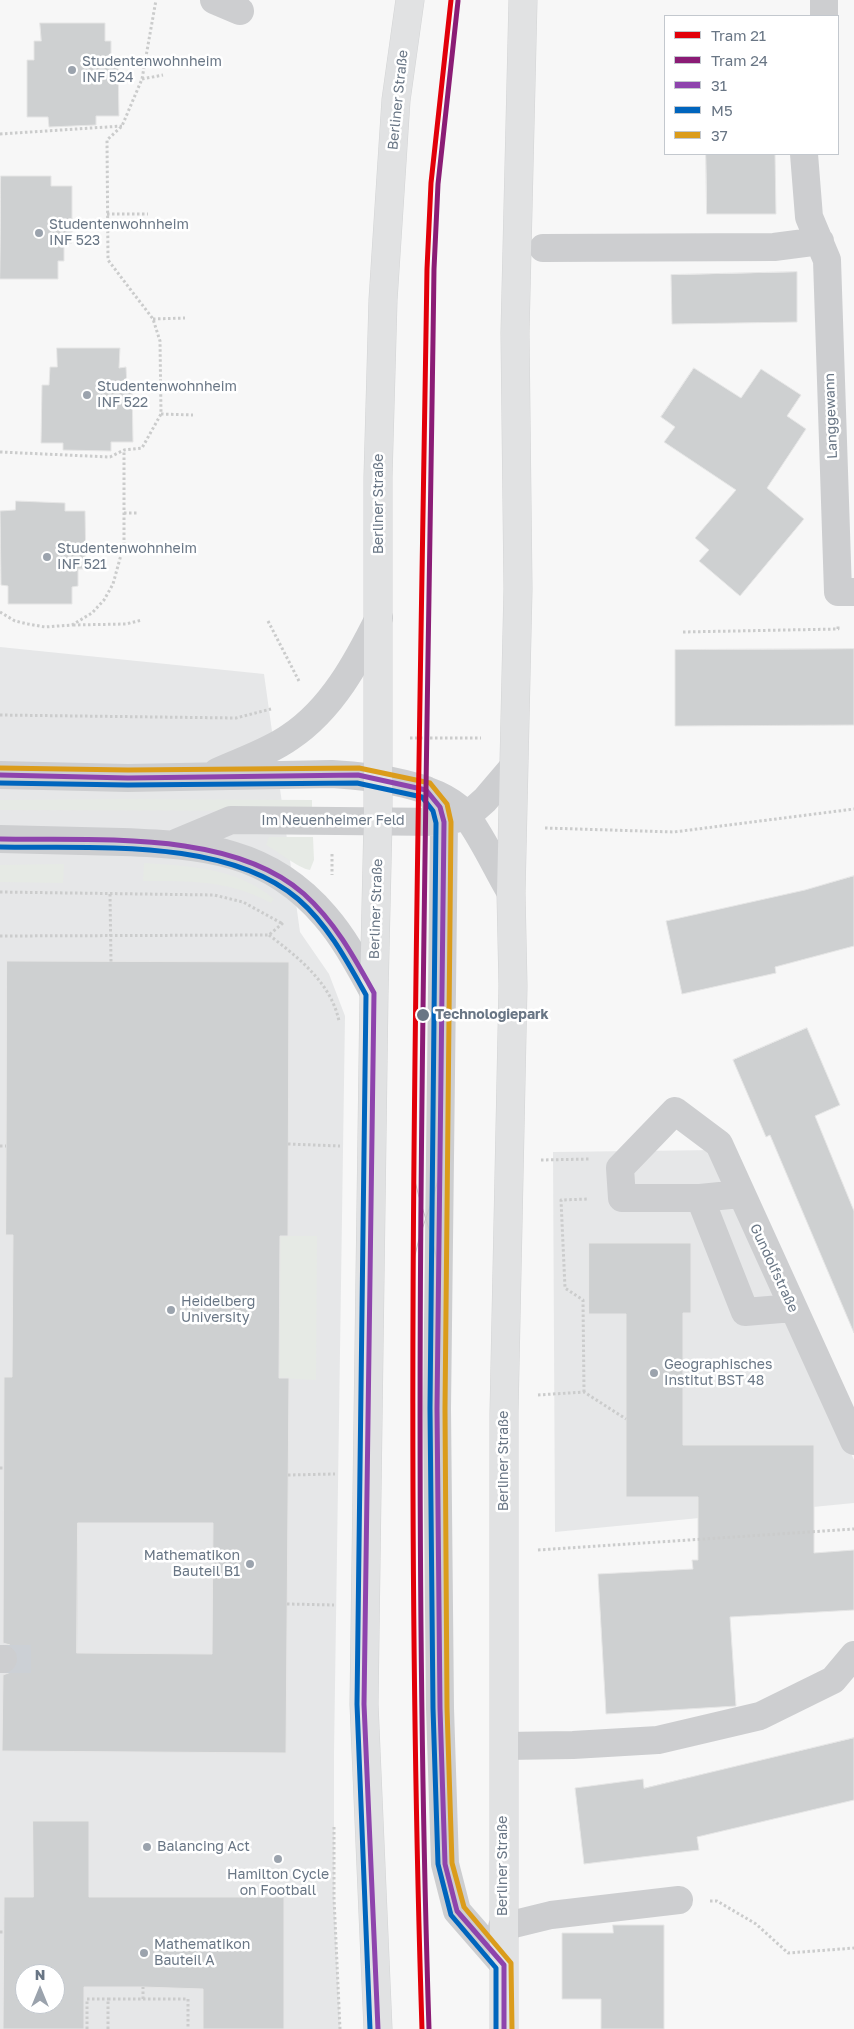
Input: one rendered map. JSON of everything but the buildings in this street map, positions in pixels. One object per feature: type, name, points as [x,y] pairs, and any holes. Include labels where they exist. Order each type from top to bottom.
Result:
[{"type":"main road","name":"Berliner Straße","points":[[378,2029],[364,1704],[378,821],[378,476],[383,300],[396,100],[410,0]]},
{"type":"main road","name":"Berliner Straße","points":[[504,2029],[502,1927],[504,1413],[512,996],[511,893],[518,589],[515,333],[523,0]]},
{"type":"street","points":[[214,0],[240,11]]},
{"type":"street","points":[[824,0],[824,15]]},
{"type":"street","name":"Langgewann","points":[[804,155],[809,217],[827,260],[846,592]]},
{"type":"street","points":[[543,248],[774,247],[820,242]]},
{"type":"street","points":[[208,776],[289,738],[317,715],[357,663],[379,618]]},
{"type":"street","points":[[504,1964],[457,1911],[445,1864],[440,1708],[437,1417],[455,819],[486,800],[514,766]]},
{"type":"street","points":[[0,775],[208,776],[332,774],[378,780]]},
{"type":"street","name":"Berliner Straße","points":[[378,780],[426,790],[440,807],[455,819],[511,893]]},
{"type":"street","name":"Im Neuenheimer Feld","points":[[174,844],[230,820],[378,821],[455,819]]},
{"type":"street","name":"Im Neuenheimer Feld","points":[[0,839],[174,844],[214,849],[240,856],[273,872],[300,890],[325,915],[342,937],[374,993]]},
{"type":"street","name":"Gundolfstraße","points":[[630,1156],[675,1111],[719,1144],[740,1194],[854,1441]]},
{"type":"street","points":[[630,1156],[620,1168],[622,1198],[700,1198],[740,1194]]},
{"type":"street","points":[[700,1198],[746,1312],[793,1308]]},
{"type":"street","points":[[504,1746],[573,1745],[658,1740],[760,1716],[833,1680],[854,1655]]},
{"type":"street","points":[[502,1927],[551,1915],[679,1900]]},
{"type":"path","points":[[0,452],[110,457],[124,450],[142,448],[161,414],[160,341],[153,319],[108,260],[107,214],[107,140],[122,126],[142,79],[156,0]]},
{"type":"path","points":[[142,79],[163,75]]},
{"type":"path","points":[[0,134],[122,126]]},
{"type":"path","points":[[107,214],[148,214]]},
{"type":"path","points":[[153,319],[185,318]]},
{"type":"path","points":[[161,414],[193,415]]},
{"type":"path","points":[[72,625],[92,613],[104,600],[113,584],[124,544],[124,450]]},
{"type":"path","points":[[124,513],[139,513]]},
{"type":"path","points":[[683,632],[838,629],[846,592]]},
{"type":"path","points":[[0,612],[15,621],[45,627],[126,624],[142,620]]},
{"type":"path","points":[[268,621],[303,688],[307,681]]},
{"type":"path","points":[[0,715],[236,718],[275,707]]},
{"type":"path","points":[[377,737],[514,738]]},
{"type":"path","points":[[536,828],[674,832],[854,809]]},
{"type":"path","points":[[0,892],[214,895],[243,902],[269,915],[290,929]]},
{"type":"path","points":[[110,894],[110,962]]},
{"type":"path","points":[[269,935],[277,928]]},
{"type":"path","points":[[0,936],[269,935],[295,954],[322,983],[333,999],[339,1029]]},
{"type":"path","points":[[288,1144],[344,1146]]},
{"type":"path","points":[[0,1146],[6,1146]]},
{"type":"path","points":[[536,1160],[573,1160],[630,1156]]},
{"type":"path","points":[[584,1392],[583,1300],[565,1288],[561,1200],[622,1198]]},
{"type":"path","points":[[538,1395],[584,1392],[626,1419]]},
{"type":"path","points":[[288,1474],[338,1474]]},
{"type":"path","points":[[538,1550],[854,1529]]},
{"type":"path","points":[[287,1604],[336,1605]]},
{"type":"path","points":[[717,1901],[756,1924],[788,1953],[854,1948]]},
{"type":"path","points":[[143,1987],[143,1999]]},
{"type":"path","points":[[87,2029],[87,1999],[188,1999],[188,2029]]},
{"type":"path","points":[[108,1999],[108,2029]]},
{"type":"shaded area","name":"Heidelberg University","points":[[0,647],[264,674],[300,932],[329,974],[345,1016],[334,1753],[334,1898],[340,2029],[0,2029]]},
{"type":"shaded area","points":[[0,800],[312,800],[312,811],[0,810]]},
{"type":"shaded area","points":[[269,837],[313,837],[314,860],[310,870],[294,863],[266,845]]},
{"type":"shaded area","points":[[144,863],[213,870],[245,881],[274,899],[271,903],[240,890],[209,883],[143,881]]},
{"type":"shaded area","points":[[64,864],[63,883],[0,882],[0,865]]},
{"type":"shaded area","points":[[716,1150],[854,1460],[854,1503],[555,1532],[553,1152]]},
{"type":"shaded area","points":[[280,1236],[317,1236],[316,1380],[279,1378]]},
{"type":"tunnel","points":[[3,1659],[39,1659]]},
{"type":"tram line","name":"21","points":[[422,2029],[413,1589],[416,929],[427,269],[431,183],[451,0]]},
{"type":"tram line","name":"24","points":[[429,2029],[423,1809],[421,1589],[420,1369],[424,929],[434,269],[438,184],[458,1]]},
{"type":"tram line","points":[[413,1170],[438,1268]]},
{"type":"tram line","points":[[413,1268],[418,1242],[434,1195],[440,1170]]},
{"type":"transit line","name":"37","points":[[0,768],[128,770],[359,768],[430,783],[447,804],[451,822],[445,1408],[447,1708],[452,1863],[464,1907],[511,1963],[512,2029]]},
{"type":"transit line","name":"31","points":[[0,775],[128,778],[358,775],[426,790],[440,807],[444,822],[437,1408],[440,1708],[445,1864],[457,1911],[504,1965],[504,2029]]},
{"type":"transit line","name":"M5","points":[[0,783],[128,785],[357,783],[422,797],[433,811],[436,823],[430,1408],[433,1708],[438,1864],[451,1915],[496,1968],[496,2029]]},
{"type":"transit line","name":"31","points":[[0,839],[117,840],[159,843],[200,849],[239,858],[274,873],[304,894],[325,916],[343,940],[374,993],[364,1704],[378,2029]]},
{"type":"transit line","name":"M5","points":[[0,847],[156,850],[196,856],[234,865],[268,879],[298,899],[309,909],[336,944],[366,995],[357,1704],[370,2029]]},
{"type":"place","name":"Studentenwohnheim INF 524","points":[[72,70]]},
{"type":"place","name":"Studentenwohnheim INF 523","points":[[39,233]]},
{"type":"place","name":"Studentenwohnheim INF 522","points":[[87,395]]},
{"type":"place","name":"Studentenwohnheim INF 521","points":[[47,557]]},
{"type":"place","name":"Technologiepark","points":[[423,1015]]},
{"type":"place","name":"Heidelberg University","points":[[171,1310]]},
{"type":"place","name":"Geographisches Institut BST 48","points":[[654,1373]]},
{"type":"place","name":"Mathematikon Bauteil B1","points":[[250,1564]]},
{"type":"place","name":"Balancing Act","points":[[147,1847]]},
{"type":"place","name":"Hamilton Cycle on Football","points":[[278,1859]]},
{"type":"place","name":"Mathematikon Bauteil A","points":[[144,1953]]}]
